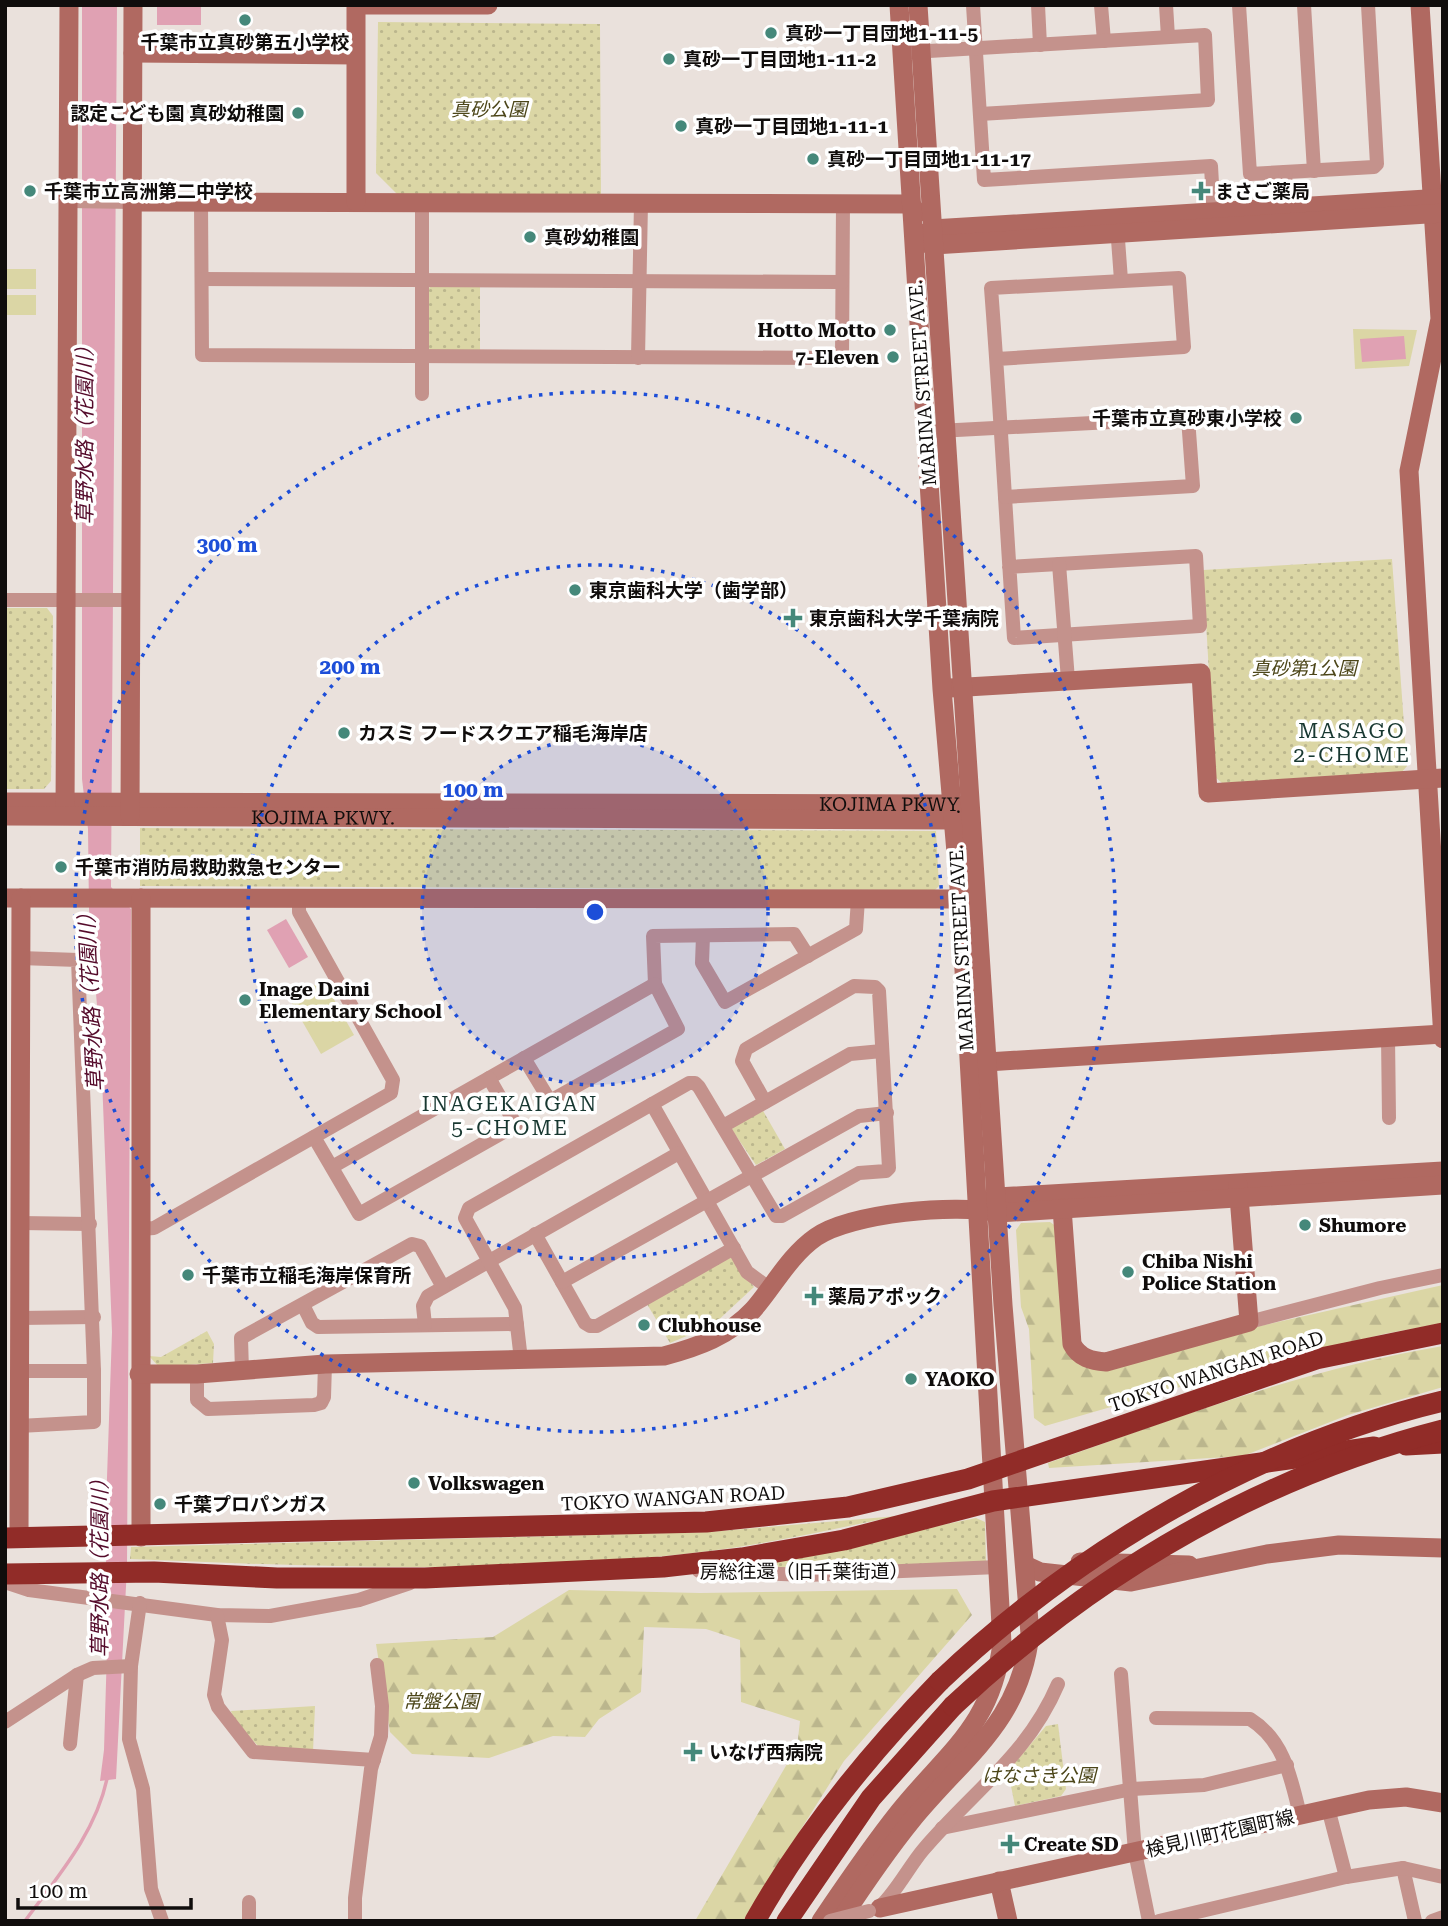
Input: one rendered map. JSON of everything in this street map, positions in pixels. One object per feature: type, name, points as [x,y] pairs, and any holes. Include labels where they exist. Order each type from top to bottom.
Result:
[{"type":"highway","name":"TOKYO WANGAN ROAD","points":[[12,1538],[744,1520],[873,1502],[1016,1464],[1316,1360],[1443,1333]]},
{"type":"highway","points":[[755,1921],[791,1862],[849,1781],[940,1681],[1009,1620],[1060,1581],[1208,1490],[1349,1430],[1443,1401]]},
{"type":"highway","points":[[787,1921],[871,1798],[953,1706],[1026,1641],[1087,1595],[1209,1519],[1318,1468],[1443,1430]]},
{"type":"highway","points":[[5,1574],[117,1572],[276,1578],[425,1578],[610,1571],[692,1564],[793,1550],[993,1501],[1196,1475],[1341,1450],[1443,1443]]},
{"type":"street","points":[[65,809],[69,5]]},
{"type":"street","points":[[130,810],[133,5]]},
{"type":"street","points":[[356,202],[356,5],[488,5]]},
{"type":"street","name":"MARINA STREET AVE.","points":[[840,1921],[883,1856],[996,1727],[1010,1706],[1028,1653],[1027,1566],[1016,1464],[997,1205],[933,237],[911,52],[899,5]]},
{"type":"street","name":"MARINA STREET AVE.","points":[[821,1921],[872,1847],[971,1730],[985,1708],[994,1684],[1002,1643],[990,1472],[960,899],[942,688],[910,204],[911,52],[918,5]]},
{"type":"street","points":[[973,5],[984,180],[1211,166],[1214,220]]},
{"type":"street","points":[[1038,5],[1040,45]]},
{"type":"street","points":[[1101,5],[1104,41]]},
{"type":"street","points":[[1166,5],[1168,37]]},
{"type":"street","points":[[1239,5],[1250,174],[1374,167],[1377,164],[1368,5]]},
{"type":"street","points":[[1304,5],[1314,171]]},
{"type":"street","points":[[1420,5],[1438,206],[1438,337],[1409,471],[1436,779],[1443,1039]]},
{"type":"street","points":[[911,52],[1205,35],[1208,100],[980,114]]},
{"type":"street","points":[[133,53],[355,55]]},
{"type":"street","points":[[1285,172],[1287,208]]},
{"type":"street","points":[[68,201],[910,204],[933,237]]},
{"type":"street","points":[[201,202],[202,355],[638,358],[842,358],[843,204]]},
{"type":"street","points":[[422,203],[422,394]]},
{"type":"street","points":[[638,358],[641,203]]},
{"type":"street","points":[[1214,220],[1287,208],[1438,206]]},
{"type":"street","points":[[912,240],[1438,206]]},
{"type":"street","points":[[1117,226],[1121,280]]},
{"type":"street","points":[[997,359],[1184,347],[1179,278],[991,288],[997,359],[1009,567],[1014,638],[1200,626],[1196,556],[1009,567]]},
{"type":"street","points":[[202,279],[842,282]]},
{"type":"street","points":[[925,432],[1188,418],[1193,485],[1005,497]]},
{"type":"street","points":[[1059,564],[1068,680]]},
{"type":"street","points":[[5,600],[131,600]]},
{"type":"street","points":[[942,688],[1201,673],[1208,793],[1436,779]]},
{"type":"street","points":[[5,802],[65,809]]},
{"type":"street","points":[[5,816],[65,809]]},
{"type":"street","name":"KOJIMA PKWY.","points":[[65,809],[973,811]]},
{"type":"street","points":[[12,1538],[20,1371],[20,958],[13,898],[960,899]]},
{"type":"street","points":[[124,1537],[139,1374],[136,898]]},
{"type":"street","points":[[140,1228],[153,1228],[391,1093],[393,1080],[299,912],[299,898]]},
{"type":"street","points":[[703,936],[702,963],[725,1002],[856,929],[858,899]]},
{"type":"street","points":[[524,1058],[550,1101],[678,1029],[655,984],[653,936],[794,934],[808,956]]},
{"type":"street","points":[[19,1426],[94,1422],[94,1317],[78,960],[20,958]]},
{"type":"street","points":[[332,1167],[655,984]]},
{"type":"street","points":[[521,1360],[515,1308],[465,1218],[469,1208],[652,1104],[695,1083],[776,1216],[782,1216],[859,1173],[886,1171],[890,1168],[879,992],[866,985],[854,986],[746,1049],[742,1061],[765,1102]]},
{"type":"street","points":[[987,1062],[1443,1034]]},
{"type":"street","points":[[1388,1037],[1389,1118]]},
{"type":"street","points":[[723,1126],[850,1054],[882,1051]]},
{"type":"street","points":[[314,1137],[359,1214],[516,1125],[489,1078]]},
{"type":"street","points":[[652,1104],[747,1272],[769,1288]]},
{"type":"street","points":[[562,1282],[750,1174],[859,1116],[887,1113]]},
{"type":"street","points":[[425,1325],[424,1300],[443,1287],[679,1153]]},
{"type":"street","points":[[997,1205],[1062,1208],[1443,1171]]},
{"type":"street","points":[[139,1374],[197,1374],[325,1364],[639,1358],[698,1347],[729,1330],[753,1310],[769,1288],[817,1236],[839,1226],[875,1216],[997,1205],[1238,1190],[1443,1185]]},
{"type":"street","points":[[1238,1190],[1249,1322]]},
{"type":"street","points":[[1062,1208],[1069,1331],[1076,1352],[1092,1361],[1107,1362],[1380,1288],[1443,1275]]},
{"type":"street","points":[[20,1223],[90,1224]]},
{"type":"street","points":[[535,1234],[585,1323],[590,1326],[597,1326],[734,1248]]},
{"type":"street","points":[[242,1371],[241,1338],[412,1244],[419,1247],[443,1287]]},
{"type":"street","points":[[303,1305],[312,1323],[318,1327],[517,1324]]},
{"type":"street","points":[[20,1318],[94,1317]]},
{"type":"street","points":[[197,1374],[197,1400],[208,1409],[314,1405],[321,1403],[324,1397],[325,1364]]},
{"type":"street","points":[[20,1371],[94,1371]]},
{"type":"street","points":[[998,1567],[1027,1566],[1040,1562],[1201,1566],[1339,1545],[1443,1548]]},
{"type":"street","name":"房総往還（旧千葉街道）","points":[[610,1571],[807,1574],[998,1567]]},
{"type":"street","points":[[5,1582],[29,1590],[217,1615],[270,1616],[359,1601],[425,1578]]},
{"type":"street","points":[[135,1604],[127,1666],[129,1738],[143,1789],[151,1889],[162,1921]]},
{"type":"street","points":[[217,1615],[222,1640],[215,1695],[218,1707],[253,1752],[374,1760]]},
{"type":"street","points":[[355,1921],[355,1898],[374,1760],[382,1726],[377,1665]]},
{"type":"street","points":[[5,1722],[77,1675],[104,1668],[127,1666]]},
{"type":"street","points":[[1121,1674],[1135,1853],[1149,1921]]},
{"type":"street","points":[[70,1744],[77,1675]]},
{"type":"street","points":[[830,1921],[875,1909],[942,1828],[1017,1753],[1041,1719],[1058,1684]]},
{"type":"street","points":[[1156,1718],[1250,1719],[1261,1725],[1282,1752],[1300,1815]]},
{"type":"street","points":[[942,1828],[1132,1788],[1204,1784],[1287,1765]]},
{"type":"street","name":"検見川町花園町線","points":[[875,1909],[1328,1808],[1383,1798],[1443,1803]]},
{"type":"street","points":[[1328,1808],[1346,1877]]},
{"type":"street","points":[[1403,1868],[1415,1921]]},
{"type":"street","points":[[1158,1921],[1346,1877],[1403,1868],[1443,1877]]},
{"type":"street","points":[[999,1881],[1008,1921]]},
{"type":"street","points":[[248,1902],[249,1921]]},
{"type":"street","points":[[1432,1921],[1443,1917]]},
{"type":"green space","name":"真砂公園","points":[[378,22],[600,24],[601,196],[398,195],[376,173]]},
{"type":"green space","points":[[5,269],[36,269],[36,289],[5,289]]},
{"type":"green space","points":[[430,287],[480,287],[480,351],[431,351],[427,347],[427,290]]},
{"type":"green space","points":[[5,295],[36,295],[36,315],[5,315]]},
{"type":"green space","points":[[1353,329],[1417,330],[1409,366],[1355,369]]},
{"type":"green space","name":"真砂第1公園","points":[[1392,559],[1407,766],[1402,772],[1222,783],[1215,777],[1203,570]]},
{"type":"green space","points":[[5,608],[47,608],[53,616],[51,781],[44,789],[5,789]]},
{"type":"green space","points":[[140,828],[936,831],[939,886],[935,890],[140,886]]},
{"type":"green space","points":[[323,980],[354,1035],[321,1054],[290,1000]]},
{"type":"green space","points":[[762,1109],[785,1149],[756,1165],[732,1130],[733,1126]]},
{"type":"green space","points":[[1050,1222],[1057,1227],[1077,1360],[1251,1328],[1443,1285],[1443,1323],[1384,1334],[1232,1372],[1045,1426],[1034,1418],[1029,1329],[1021,1307],[1016,1230],[1021,1223]]},
{"type":"green space","points":[[731,1256],[754,1287],[713,1325],[670,1343],[647,1304]]},
{"type":"green space","points":[[207,1331],[214,1344],[213,1363],[159,1367],[149,1356],[161,1357]]},
{"type":"green space","points":[[1443,1346],[1443,1387],[1348,1415],[1243,1456],[1049,1468],[1048,1463],[1243,1396],[1342,1368]]},
{"type":"green space","points":[[897,1516],[733,1548],[566,1564],[420,1567],[130,1559],[131,1547],[709,1532]]},
{"type":"green space","points":[[976,1518],[985,1522],[986,1562],[786,1569],[768,1566],[769,1561]]},
{"type":"green space","name":"常盤公園","points":[[957,1589],[972,1615],[844,1761],[743,1921],[695,1921],[797,1747],[800,1721],[741,1702],[740,1640],[706,1629],[644,1627],[641,1692],[599,1719],[585,1737],[553,1736],[489,1758],[412,1754],[390,1732],[376,1644],[493,1637],[569,1590],[700,1593]]},
{"type":"green space","points":[[315,1706],[313,1752],[261,1749],[234,1721],[231,1711]]},
{"type":"green space","name":"はなさき公園","points":[[1058,1724],[1066,1789],[1061,1796],[1015,1806],[1008,1771],[1046,1726]]},
{"type":"water","points":[[82,5],[117,5],[111,887],[131,909],[127,1567],[116,1779],[100,1781],[104,1750],[108,1616],[105,1536],[112,1332],[101,1053],[89,910],[88,829],[82,779]]},
{"type":"water","points":[[157,5],[201,5],[201,25],[157,25]]},
{"type":"water","points":[[1404,336],[1406,359],[1362,362],[1360,339]]},
{"type":"water","points":[[286,919],[308,957],[289,968],[267,930]]},
{"type":"waterway","name":"草野水路（花園川）","points":[[25,1921],[74,1854],[94,1818],[107,1779]]},
{"type":"place","name":"千葉市立真砂第五小学校","points":[[245,20]]},
{"type":"place","name":"真砂一丁目団地1-11-5","points":[[771,33]]},
{"type":"place","name":"真砂一丁目団地1-11-2","points":[[669,59]]},
{"type":"place","name":"認定こども園 真砂幼稚園","points":[[298,113]]},
{"type":"place","name":"真砂一丁目団地1-11-1","points":[[681,126]]},
{"type":"place","name":"真砂一丁目団地1-11-17","points":[[813,159]]},
{"type":"place","name":"千葉市立高洲第二中学校","points":[[30,191]]},
{"type":"place","name":"まさご薬局","points":[[1201,191]]},
{"type":"place","name":"真砂幼稚園","points":[[530,237]]},
{"type":"place","name":"Hotto Motto","points":[[890,330]]},
{"type":"place","name":"7-Eleven","points":[[893,357]]},
{"type":"place","name":"千葉市立真砂東小学校","points":[[1296,418]]},
{"type":"place","name":"東京歯科大学（歯学部）","points":[[575,590]]},
{"type":"place","name":"東京歯科大学千葉病院","points":[[793,618]]},
{"type":"place","name":"カスミ フードスクエア稲毛海岸店","points":[[344,733]]},
{"type":"place","name":"千葉市消防局救助救急センター","points":[[61,867]]},
{"type":"place","name":"Inage Daini Elementary School","points":[[245,1000]]},
{"type":"place","name":"Shumore","points":[[1305,1225]]},
{"type":"place","name":"Chiba Nishi Police Station","points":[[1128,1272]]},
{"type":"place","name":"千葉市立稲毛海岸保育所","points":[[188,1275]]},
{"type":"place","name":"薬局アポック","points":[[814,1296]]},
{"type":"place","name":"Clubhouse","points":[[644,1325]]},
{"type":"place","name":"YAOKO","points":[[911,1379]]},
{"type":"place","name":"Volkswagen","points":[[414,1483]]},
{"type":"place","name":"千葉プロパンガス","points":[[160,1504]]},
{"type":"place","name":"いなげ西病院","points":[[693,1752]]},
{"type":"place","name":"Create SD","points":[[1010,1844]]},
{"type":"district","name":"MASAGO 2-CHOME","points":[[1352,743]]},
{"type":"district","name":"INAGEKAIGAN 5-CHOME","points":[[510,1116]]}]
